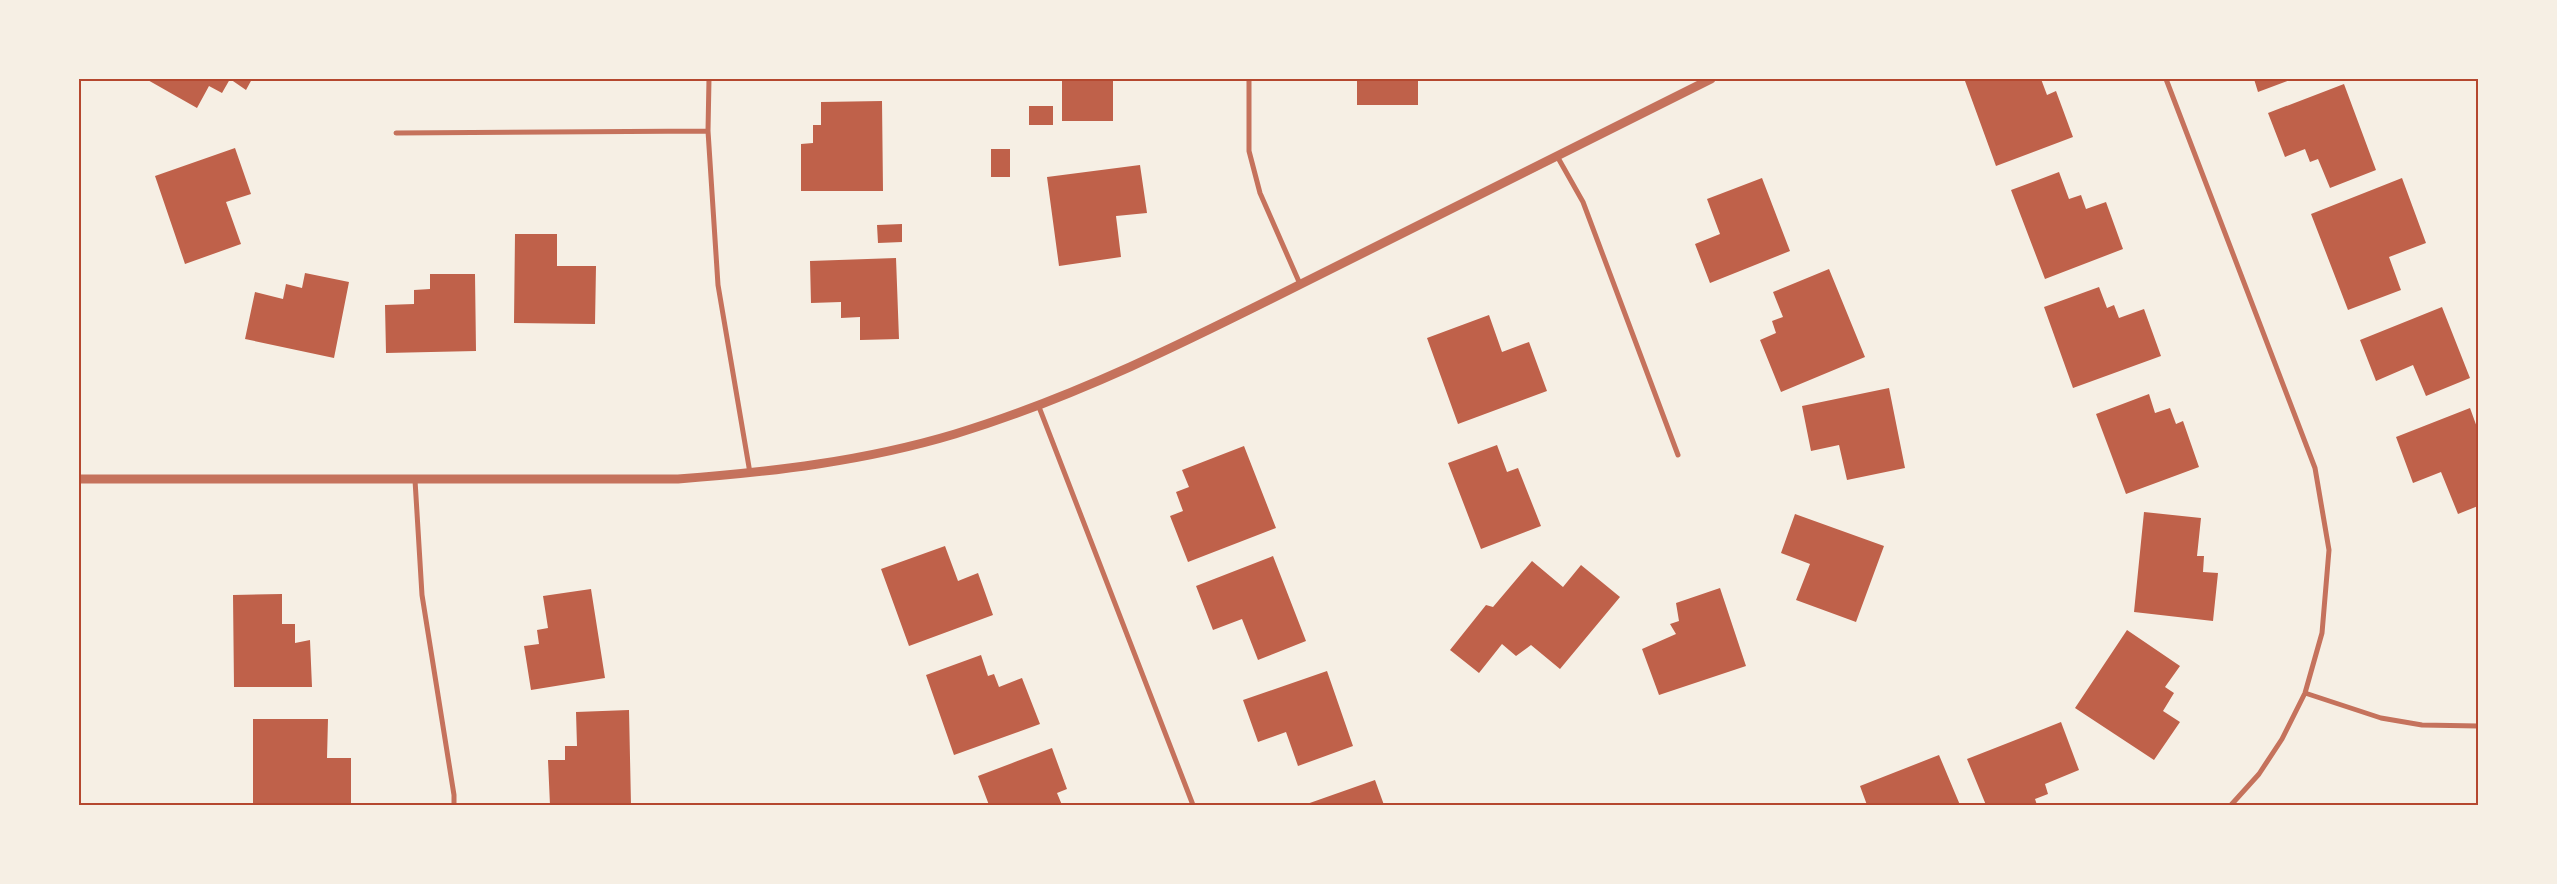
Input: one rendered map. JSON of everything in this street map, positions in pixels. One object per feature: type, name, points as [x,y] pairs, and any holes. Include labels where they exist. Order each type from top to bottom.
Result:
[{"type":"street","points":[[709,79],[708,131],[718,285],[750,474]]},
{"type":"street","points":[[1249,79],[1248,151],[1260,192],[1300,284]]},
{"type":"street","points":[[79,479],[678,479],[750,474],[844,461],[951,435],[1039,407],[1168,350],[1711,79]]},
{"type":"street","points":[[2166,79],[2315,468],[2329,550],[2322,632],[2305,693],[2282,739],[2259,774],[2231,805]]},
{"type":"street","points":[[396,133],[708,131]]},
{"type":"street","points":[[1557,156],[1583,202],[1678,455]]},
{"type":"street","points":[[1039,407],[1193,805]]},
{"type":"street","points":[[415,480],[422,595],[454,795],[454,805]]},
{"type":"street","points":[[2305,693],[2381,718],[2422,725],[2478,726]]},
{"type":"building","points":[[146,79],[230,79],[222,93],[209,86],[197,108]]},
{"type":"building","points":[[230,79],[252,79],[246,90]]},
{"type":"building","points":[[1062,79],[1113,79],[1113,121],[1062,121]]},
{"type":"building","points":[[1347,79],[1418,79],[1418,105],[1357,105],[1357,81]]},
{"type":"building","points":[[1971,79],[2028,79],[2029,81],[2041,79],[2047,95],[2056,91],[2073,137],[1996,166],[1965,81]]},
{"type":"building","points":[[2254,79],[2293,79],[2258,92]]},
{"type":"building","points":[[2344,84],[2376,170],[2330,188],[2318,159],[2310,162],[2305,149],[2285,157],[2268,113]]},
{"type":"building","points":[[882,101],[883,191],[801,191],[801,144],[813,143],[813,125],[821,125],[821,102]]},
{"type":"building","points":[[1029,106],[1053,106],[1053,125],[1029,125]]},
{"type":"building","points":[[235,148],[251,194],[226,202],[241,244],[185,264],[155,176]]},
{"type":"building","points":[[991,149],[1010,149],[1010,177],[991,177]]},
{"type":"building","points":[[1140,165],[1147,213],[1116,216],[1121,257],[1059,266],[1047,177]]},
{"type":"building","points":[[2059,172],[2069,199],[2081,195],[2086,209],[2106,202],[2123,249],[2045,279],[2011,190]]},
{"type":"building","points":[[1762,178],[1790,251],[1710,283],[1695,244],[1720,234],[1707,199]]},
{"type":"building","points":[[2402,178],[2426,243],[2389,257],[2401,290],[2348,310],[2311,214]]},
{"type":"building","points":[[902,224],[902,242],[878,243],[877,225]]},
{"type":"building","points":[[515,234],[557,234],[557,266],[596,266],[595,324],[514,323]]},
{"type":"building","points":[[896,258],[899,339],[860,340],[860,317],[841,318],[841,302],[811,303],[810,261]]},
{"type":"building","points":[[1829,269],[1865,357],[1781,392],[1760,340],[1776,333],[1772,321],[1783,317],[1773,292]]},
{"type":"building","points":[[305,273],[349,282],[334,358],[245,339],[255,292],[283,299],[286,284],[302,288]]},
{"type":"building","points":[[430,274],[475,274],[476,351],[386,353],[385,305],[414,304],[414,290],[430,289]]},
{"type":"building","points":[[2099,287],[2107,308],[2114,305],[2119,318],[2144,309],[2161,356],[2073,388],[2044,307]]},
{"type":"building","points":[[2442,307],[2470,378],[2426,396],[2413,365],[2376,381],[2360,340]]},
{"type":"building","points":[[1489,315],[1502,352],[1529,342],[1547,391],[1458,424],[1427,338]]},
{"type":"building","points":[[1889,388],[1905,468],[1847,480],[1839,445],[1811,451],[1802,406]]},
{"type":"building","points":[[2149,394],[2155,413],[2170,408],[2176,424],[2183,421],[2199,467],[2126,494],[2096,414]]},
{"type":"building","points":[[2470,408],[2478,430],[2478,506],[2458,514],[2441,472],[2413,483],[2396,437]]},
{"type":"building","points":[[1497,445],[1507,472],[1518,468],[1541,526],[1481,549],[1448,463]]},
{"type":"building","points":[[1244,446],[1276,528],[1188,562],[1170,516],[1183,511],[1176,492],[1189,487],[1182,470]]},
{"type":"building","points":[[2144,512],[2201,518],[2197,556],[2204,556],[2203,572],[2218,573],[2213,621],[2134,612]]},
{"type":"building","points":[[1795,514],[1884,546],[1856,622],[1796,600],[1810,564],[1781,553]]},
{"type":"building","points":[[945,546],[958,581],[978,573],[993,615],[909,646],[881,569]]},
{"type":"building","points":[[1273,556],[1306,641],[1258,660],[1242,619],[1213,630],[1196,586]]},
{"type":"building","points":[[1532,561],[1563,587],[1581,565],[1620,597],[1560,669],[1531,645],[1516,656],[1502,644],[1479,673],[1450,650],[1486,605],[1493,607]]},
{"type":"building","points":[[1720,588],[1746,666],[1659,695],[1642,649],[1676,634],[1670,624],[1679,621],[1676,603]]},
{"type":"building","points":[[591,589],[605,678],[531,690],[524,646],[539,644],[537,630],[548,628],[543,596]]},
{"type":"building","points":[[282,594],[282,624],[295,624],[295,643],[310,640],[312,687],[234,687],[233,595]]},
{"type":"building","points":[[2127,630],[2180,666],[2165,687],[2174,693],[2163,711],[2180,722],[2154,760],[2075,708]]},
{"type":"building","points":[[981,655],[988,676],[994,674],[999,687],[1022,678],[1040,724],[954,755],[926,675]]},
{"type":"building","points":[[1327,671],[1353,746],[1298,766],[1286,732],[1258,742],[1243,700]]},
{"type":"building","points":[[629,710],[631,805],[550,805],[548,760],[565,760],[565,746],[577,746],[576,712]]},
{"type":"building","points":[[253,719],[328,719],[327,758],[351,758],[351,805],[253,805]]},
{"type":"building","points":[[2061,722],[2079,770],[2045,784],[2048,794],[2035,799],[2037,805],[1986,805],[1967,759]]},
{"type":"building","points":[[1052,748],[1067,789],[1057,793],[1062,805],[989,805],[978,776]]},
{"type":"building","points":[[1939,755],[1960,805],[1867,805],[1860,786]]},
{"type":"building","points":[[1375,780],[1384,805],[1304,805]]}]
